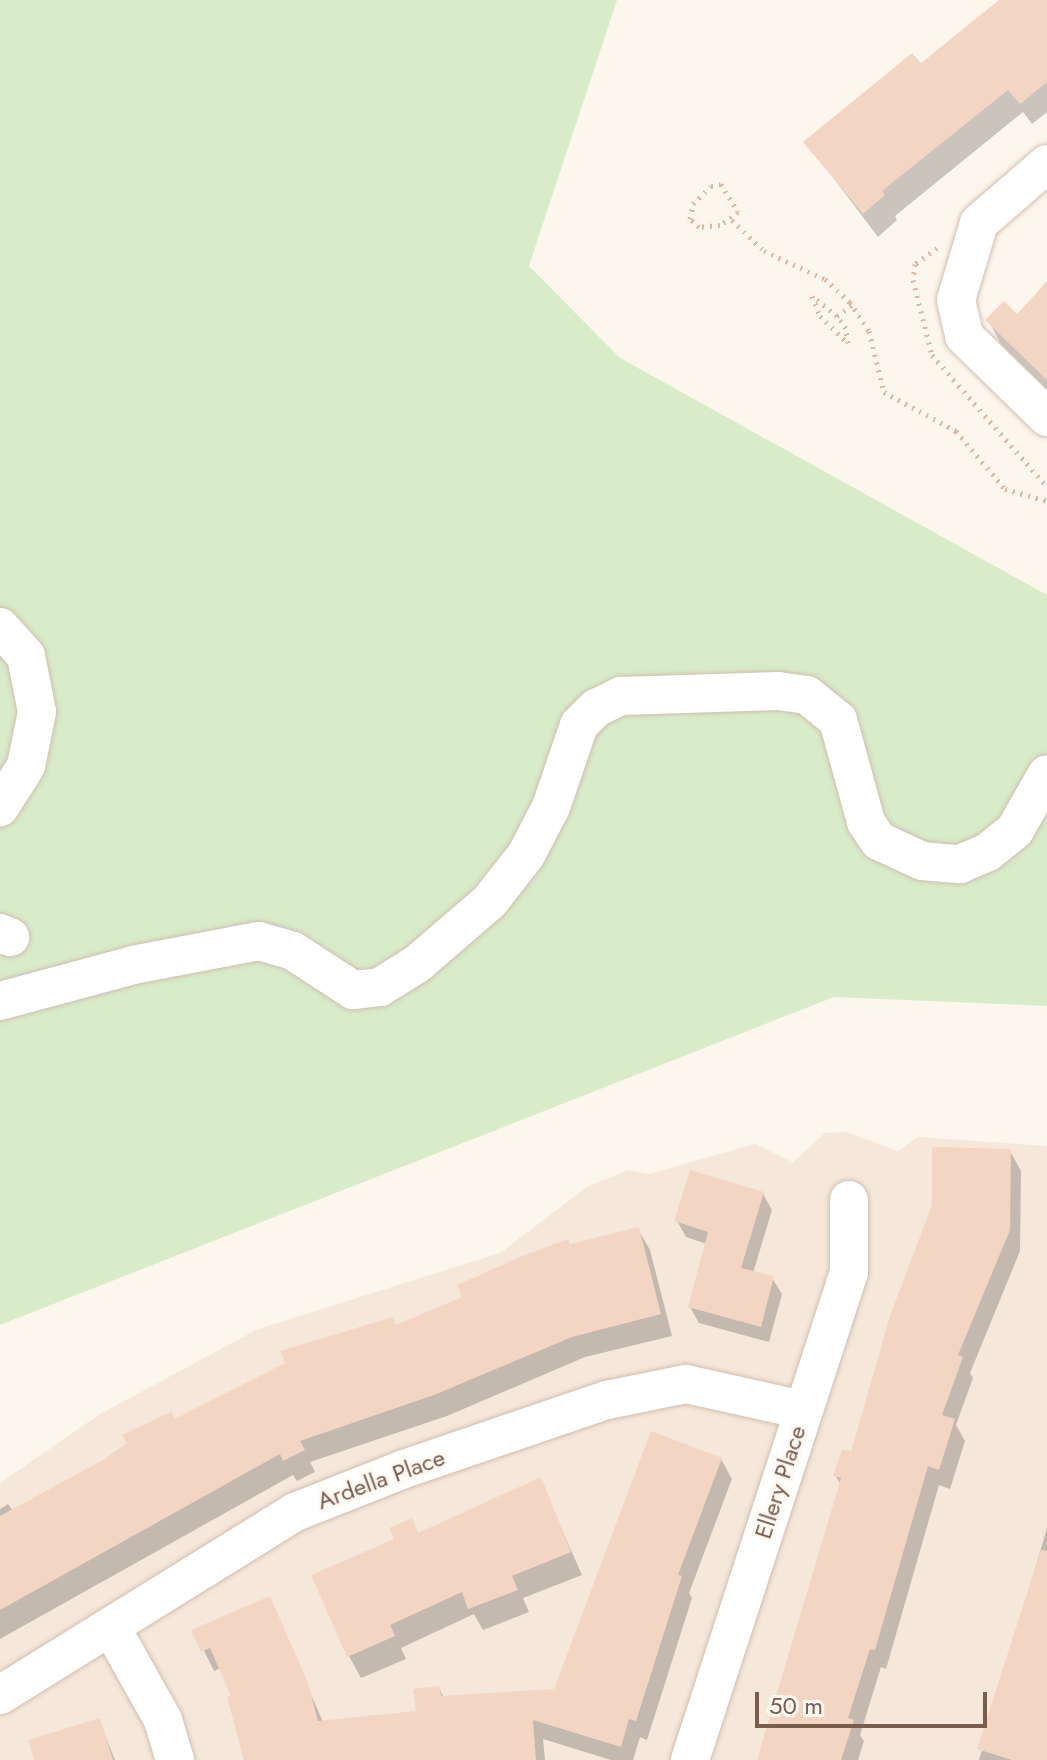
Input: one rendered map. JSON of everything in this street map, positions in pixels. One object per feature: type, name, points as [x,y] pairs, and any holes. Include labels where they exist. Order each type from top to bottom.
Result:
[{"type":"street","points":[[1047,164],[979,223],[956,300],[964,336],[1047,417]]},
{"type":"street","points":[[0,627],[26,656],[37,712],[26,766],[0,807]]},
{"type":"street","points":[[0,1001],[133,965],[259,941],[293,951],[353,990],[380,987],[417,964],[490,901],[526,855],[551,807],[579,725],[596,708],[621,696],[778,691],[807,695],[838,720],[872,831],[879,841],[922,861],[960,864],[988,852],[1015,830],[1047,774]]},
{"type":"street","name":"Ellery Place","points":[[690,1760],[849,1272],[849,1200]]},
{"type":"street","name":"Ardella Place","points":[[0,1695],[112,1629],[295,1512],[607,1400],[686,1384],[803,1410]]},
{"type":"street","points":[[112,1629],[163,1720],[175,1760]]},
{"type":"path","points":[[721,184],[738,212],[732,220],[699,227],[690,219],[693,204],[711,186],[721,184]]},
{"type":"path","points":[[732,220],[764,251],[825,279],[852,305],[869,331],[884,392],[956,431],[1005,489],[1047,501]]},
{"type":"path","points":[[812,296],[837,316],[851,342],[832,331],[812,296]]},
{"type":"path","points":[[837,316],[852,305]]},
{"type":"shaded area","points":[[846,1132],[898,1151],[918,1137],[1047,1146],[1047,1760],[0,1760],[0,1483],[100,1414],[258,1329],[500,1253],[587,1187],[628,1170],[649,1174],[755,1144],[793,1162],[825,1133]]},
{"type":"green space","points":[[0,0],[617,0],[529,266],[620,358],[1047,595],[1047,1006],[834,997],[0,1325]]},
{"type":"building","points":[[999,0],[1047,0],[1047,82],[1020,104],[1008,90],[882,191],[885,195],[863,214],[803,142],[912,53],[921,63]]},
{"type":"building","points":[[1047,282],[1047,380],[985,320],[1004,301],[1017,314]]},
{"type":"building","points":[[932,1147],[1011,1149],[1010,1230],[958,1355],[963,1357],[942,1415],[955,1419],[939,1470],[928,1466],[875,1650],[870,1649],[848,1718],[854,1720],[841,1760],[757,1760],[841,1478],[833,1476],[842,1449],[851,1452],[890,1316],[932,1205]]},
{"type":"building","points":[[690,1170],[764,1192],[741,1268],[774,1276],[761,1327],[688,1307],[708,1232],[674,1221]]},
{"type":"building","points":[[639,1227],[661,1314],[572,1337],[434,1395],[300,1441],[305,1450],[283,1461],[280,1454],[0,1610],[0,1516],[103,1460],[127,1443],[122,1435],[171,1412],[175,1419],[285,1363],[280,1351],[393,1317],[396,1325],[462,1297],[457,1285],[520,1257],[568,1239],[570,1244]]},
{"type":"building","points":[[651,1431],[722,1458],[678,1575],[682,1576],[636,1721],[629,1719],[621,1747],[533,1720],[536,1760],[244,1760],[227,1697],[231,1696],[210,1648],[201,1652],[191,1630],[270,1596],[308,1683],[318,1721],[416,1711],[413,1689],[440,1686],[441,1696],[554,1689]]},
{"type":"building","points":[[541,1477],[571,1552],[512,1576],[518,1590],[468,1609],[462,1592],[390,1625],[395,1636],[347,1657],[311,1575],[394,1539],[389,1528],[412,1518],[418,1533]]},
{"type":"building","points":[[1041,1550],[1047,1551],[1047,1760],[1012,1760],[977,1749]]},
{"type":"building","points":[[100,1718],[113,1760],[34,1760],[28,1740]]}]
